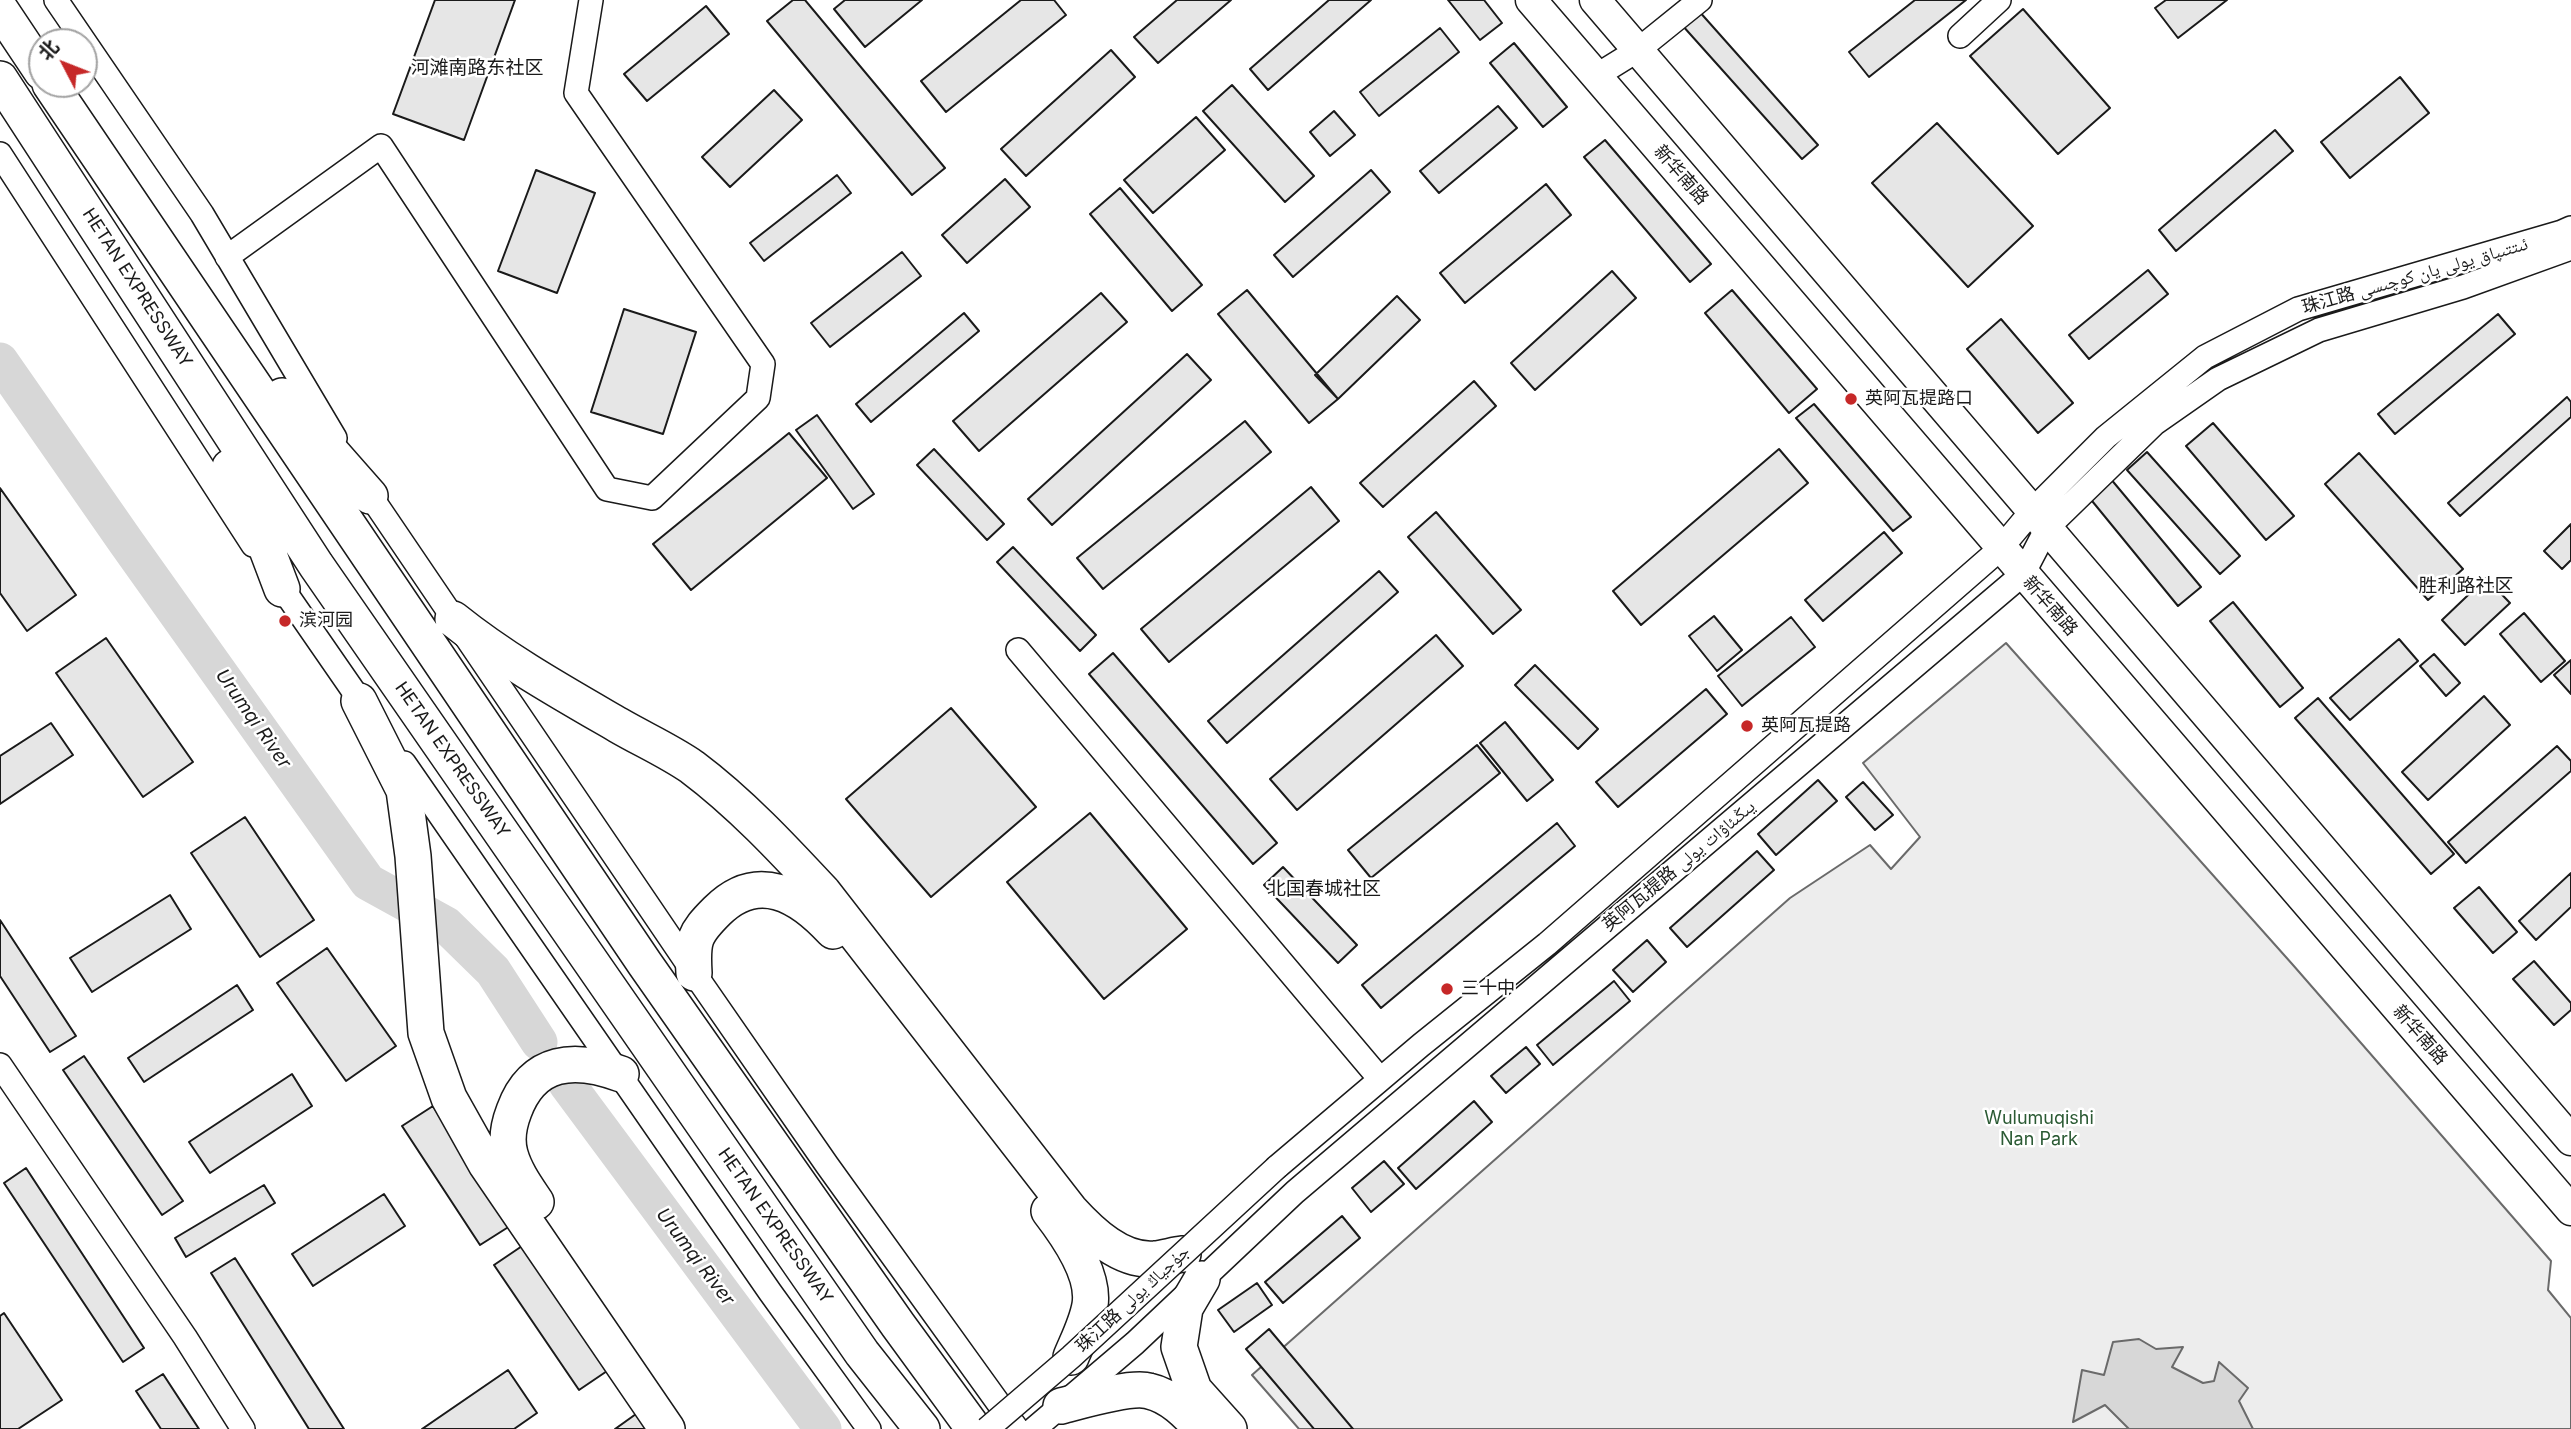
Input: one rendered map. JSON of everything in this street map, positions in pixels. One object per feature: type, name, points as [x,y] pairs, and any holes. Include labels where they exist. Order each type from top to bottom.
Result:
[{"type":"highway","points":[[0,9],[28,51]]},
{"type":"highway","name":"HETAN EXPRESSWAY","points":[[0,79],[316,565],[854,1341],[922,1429]]},
{"type":"highway","points":[[59,98],[645,964],[974,1429]]},
{"type":"highway","points":[[182,281],[370,496]]},
{"type":"highway","points":[[146,302],[251,507],[282,589]]},
{"type":"highway","points":[[453,619],[520,668],[691,767],[779,845],[823,892],[853,942],[1069,1237],[1085,1272],[1090,1301],[1085,1325],[1071,1357]]},
{"type":"highway","points":[[359,701],[404,790],[413,856],[426,1033],[449,1098],[485,1164],[667,1429]]},
{"type":"highway","points":[[694,973],[692,947],[701,927],[726,902],[744,891],[763,889],[779,892],[817,914],[853,942],[1070,1210],[1090,1231],[1130,1256],[1192,1266],[1179,1347],[1194,1390],[1229,1429]]},
{"type":"highway","points":[[621,1074],[599,1066],[582,1064],[543,1070],[519,1095],[508,1135],[510,1153],[523,1182],[695,1429]]},
{"type":"highway","points":[[1062,1406],[1108,1394],[1148,1390],[1182,1407],[1202,1429]]},
{"type":"main road","name":"新华南路","points":[[1531,0],[2571,1210]]},
{"type":"main road","points":[[1595,0],[2571,1140]]},
{"type":"street","points":[[56,0],[194,203],[370,496],[827,1165],[1017,1429]]},
{"type":"street","points":[[227,257],[381,146],[607,489],[652,498],[758,398],[763,364],[576,93],[591,0]]},
{"type":"street","points":[[1596,76],[1638,51],[1700,0]]},
{"type":"street","points":[[1959,36],[1999,0]]},
{"type":"street","points":[[0,154],[282,589],[869,1429]]},
{"type":"street","name":"珠江路 ئىتتىپاق يولى يان كوچىسى","points":[[2040,519],[2106,438],[2204,357],[2298,309],[2571,228]]},
{"type":"street","name":"珠江路 ئىتتىپاق يولى يان كوچىسى","points":[[2040,519],[2155,423],[2218,379],[2319,330],[2463,287],[2571,248]]},
{"type":"street","name":"英阿瓦提路 يىڭىئاۋات يولى","points":[[1277,1167],[1380,1079],[1548,944],[2001,548],[2040,519]]},
{"type":"street","name":"英阿瓦提路 يىڭىئاۋات يولى","points":[[1295,1192],[2023,574],[2040,519]]},
{"type":"street","points":[[1018,650],[1380,1079]]},
{"type":"street","points":[[0,1065],[185,1337],[243,1429]]},
{"type":"street","name":"珠江路 جۇجياڭ يولى","points":[[1034,1429],[1135,1343],[1192,1266],[1277,1167]]},
{"type":"street","name":"珠江路 جۇجياڭ يولى","points":[[987,1429],[1071,1357],[1295,1192]]},
{"type":"shaded area","name":"Wulumuqishi Nan Park","points":[[2006,643],[2293,965],[2551,1261],[2548,1290],[2571,1318],[2571,1429],[1299,1429],[1252,1375],[1790,898],[1870,845],[1891,869],[1920,837],[1863,763]]},
{"type":"shaded area","points":[[2139,1339],[2156,1349],[2183,1347],[2172,1367],[2203,1383],[2214,1381],[2219,1362],[2248,1388],[2239,1401],[2253,1429],[2129,1429],[2105,1405],[2073,1422],[2082,1370],[2104,1375],[2113,1342]]},
{"type":"building","points":[[435,0],[515,0],[464,140],[393,114]]},
{"type":"building","points":[[793,0],[805,0],[945,168],[912,195],[767,21]]},
{"type":"building","points":[[845,0],[922,0],[865,47],[834,9]]},
{"type":"building","points":[[1021,0],[1054,0],[1066,15],[946,112],[921,81]]},
{"type":"building","points":[[1177,0],[1231,0],[1158,63],[1134,37]]},
{"type":"building","points":[[1329,0],[1371,0],[1268,90],[1250,69]]},
{"type":"building","points":[[1448,0],[1484,0],[1502,23],[1480,40]]},
{"type":"building","points":[[1915,0],[1966,0],[1869,77],[1849,52]]},
{"type":"building","points":[[2166,0],[2227,0],[2178,38],[2155,8]]},
{"type":"building","points":[[706,6],[729,34],[647,101],[624,74]]},
{"type":"building","points":[[2023,9],[2110,108],[2058,154],[1970,56]]},
{"type":"building","points":[[1698,10],[1818,145],[1802,159],[1682,25]]},
{"type":"building","points":[[1440,28],[1459,52],[1379,116],[1360,92]]},
{"type":"building","points":[[1514,43],[1567,107],[1543,127],[1490,63]]},
{"type":"building","points":[[1111,50],[1135,77],[1026,176],[1001,149]]},
{"type":"building","points":[[2400,77],[2429,113],[2350,178],[2321,142]]},
{"type":"building","points":[[1232,85],[1314,176],[1285,202],[1203,111]]},
{"type":"building","points":[[774,90],[802,120],[730,187],[702,157]]},
{"type":"building","points":[[1498,106],[1517,128],[1439,193],[1420,171]]},
{"type":"building","points":[[1334,111],[1355,135],[1330,156],[1310,132]]},
{"type":"building","points":[[1196,117],[1225,150],[1153,213],[1124,180]]},
{"type":"building","points":[[1937,123],[2033,226],[1968,287],[1872,183]]},
{"type":"building","points":[[2275,130],[2293,151],[2176,251],[2159,230]]},
{"type":"building","points":[[1605,140],[1711,264],[1690,282],[1584,157]]},
{"type":"building","points":[[536,170],[595,193],[557,293],[498,271]]},
{"type":"building","points":[[1371,170],[1390,192],[1293,277],[1274,255]]},
{"type":"building","points":[[837,175],[851,193],[764,261],[750,243]]},
{"type":"building","points":[[1005,179],[1030,207],[967,263],[942,235]]},
{"type":"building","points":[[1546,184],[1571,215],[1465,303],[1440,273]]},
{"type":"building","points":[[1120,188],[1202,285],[1172,311],[1090,214]]},
{"type":"building","points":[[902,252],[921,276],[830,347],[811,323]]},
{"type":"building","points":[[2148,270],[2168,294],[2089,359],[2069,335]]},
{"type":"building","points":[[1612,271],[1636,298],[1535,390],[1511,363]]},
{"type":"building","points":[[1247,290],[1338,399],[1309,423],[1218,314]]},
{"type":"building","points":[[1732,290],[1817,389],[1789,413],[1705,313]]},
{"type":"building","points":[[1101,293],[1127,322],[979,451],[953,421]]},
{"type":"building","points":[[1397,296],[1420,320],[1338,399],[1315,375]]},
{"type":"building","points":[[624,309],[696,332],[663,434],[591,412]]},
{"type":"building","points":[[964,313],[979,331],[871,422],[856,404]]},
{"type":"building","points":[[2498,314],[2515,334],[2395,434],[2378,414]]},
{"type":"building","points":[[2001,319],[2073,403],[2038,433],[1967,349]]},
{"type":"building","points":[[1187,354],[1211,380],[1052,525],[1028,499]]},
{"type":"building","points":[[1474,381],[1496,406],[1383,507],[1360,483]]},
{"type":"building","points":[[2567,397],[2571,402],[2571,417],[2460,516],[2448,503]]},
{"type":"building","points":[[1814,404],[1911,517],[1893,531],[1796,418]]},
{"type":"building","points":[[817,415],[874,494],[853,509],[796,430]]},
{"type":"building","points":[[1245,421],[1271,452],[1103,589],[1077,558]]},
{"type":"building","points":[[2213,423],[2294,516],[2266,540],[2186,446]]},
{"type":"building","points":[[789,433],[827,478],[691,590],[653,544]]},
{"type":"building","points":[[934,449],[1004,524],[987,540],[917,465]]},
{"type":"building","points":[[1779,449],[1808,483],[1641,625],[1613,591]]},
{"type":"building","points":[[2147,452],[2240,556],[2220,574],[2127,470]]},
{"type":"building","points":[[2359,453],[2463,569],[2428,600],[2325,484]]},
{"type":"building","points":[[2110,478],[2201,587],[2178,606],[2088,496]]},
{"type":"building","points":[[1311,487],[1339,521],[1169,662],[1141,629]]},
{"type":"building","points":[[0,488],[76,595],[27,631],[0,593]]},
{"type":"building","points":[[1436,512],[1521,610],[1493,634],[1408,537]]},
{"type":"building","points":[[2571,524],[2571,560],[2562,569],[2544,551]]},
{"type":"building","points":[[1884,532],[1902,553],[1823,621],[1805,600]]},
{"type":"building","points":[[1013,547],[1096,635],[1080,651],[997,562]]},
{"type":"building","points":[[1379,571],[1398,592],[1227,743],[1208,721]]},
{"type":"building","points":[[2486,578],[2510,603],[2465,645],[2442,620]]},
{"type":"building","points":[[2233,602],[2303,688],[2280,707],[2210,621]]},
{"type":"building","points":[[2524,613],[2565,661],[2541,682],[2500,634]]},
{"type":"building","points":[[1714,616],[1742,650],[1717,671],[1689,636]]},
{"type":"building","points":[[1791,617],[1815,647],[1742,706],[1718,676]]},
{"type":"building","points":[[1436,635],[1463,666],[1297,810],[1270,779]]},
{"type":"building","points":[[106,638],[193,762],[143,797],[56,673]]},
{"type":"building","points":[[2399,639],[2418,661],[2350,720],[2330,698]]},
{"type":"building","points":[[1113,653],[1277,843],[1253,864],[1089,674]]},
{"type":"building","points":[[2434,654],[2460,683],[2446,696],[2420,666]]},
{"type":"building","points":[[2571,660],[2571,694],[2554,675]]},
{"type":"building","points":[[1535,665],[1598,729],[1578,749],[1515,685]]},
{"type":"building","points":[[1706,689],[1727,714],[1618,807],[1596,782]]},
{"type":"building","points":[[2484,696],[2510,725],[2428,800],[2402,772]]},
{"type":"building","points":[[2318,698],[2454,854],[2431,874],[2295,718]]},
{"type":"building","points":[[951,708],[1036,807],[931,897],[846,799]]},
{"type":"building","points":[[1505,722],[1553,780],[1527,801],[1480,743]]},
{"type":"building","points":[[51,723],[73,755],[0,804],[0,756]]},
{"type":"building","points":[[1477,745],[1500,773],[1371,878],[1348,850]]},
{"type":"building","points":[[2557,746],[2571,761],[2571,771],[2466,863],[2448,842]]},
{"type":"building","points":[[1818,780],[1837,801],[1776,855],[1758,834]]},
{"type":"building","points":[[1863,782],[1893,815],[1875,830],[1846,797]]},
{"type":"building","points":[[1090,813],[1187,929],[1104,999],[1007,882]]},
{"type":"building","points":[[245,817],[314,920],[260,957],[191,853]]},
{"type":"building","points":[[1557,823],[1575,846],[1381,1008],[1362,985]]},
{"type":"building","points":[[1757,851],[1774,870],[1687,947],[1670,928]]},
{"type":"building","points":[[1283,867],[1357,945],[1338,963],[1264,885]]},
{"type":"building","points":[[2571,873],[2571,907],[2536,940],[2519,921]]},
{"type":"building","points":[[2479,887],[2517,932],[2493,953],[2454,908]]},
{"type":"building","points":[[170,895],[191,929],[92,992],[70,958]]},
{"type":"building","points":[[0,920],[76,1036],[50,1052],[0,976]]},
{"type":"building","points":[[1647,940],[1666,962],[1633,992],[1613,970]]},
{"type":"building","points":[[327,948],[396,1046],[346,1081],[277,983]]},
{"type":"building","points":[[2534,961],[2571,1003],[2571,1010],[2554,1025],[2513,979]]},
{"type":"building","points":[[1614,981],[1630,1001],[1553,1065],[1537,1045]]},
{"type":"building","points":[[237,985],[253,1010],[144,1082],[128,1058]]},
{"type":"building","points":[[1526,1047],[1540,1064],[1506,1093],[1491,1076]]},
{"type":"building","points":[[84,1056],[183,1201],[162,1215],[63,1070]]},
{"type":"building","points":[[292,1074],[312,1106],[210,1173],[189,1142]]},
{"type":"building","points":[[1474,1101],[1492,1122],[1416,1189],[1398,1168]]},
{"type":"building","points":[[433,1106],[510,1226],[480,1245],[402,1126]]},
{"type":"building","points":[[1384,1161],[1404,1184],[1371,1212],[1352,1188]]},
{"type":"building","points":[[26,1168],[144,1348],[123,1362],[4,1183]]},
{"type":"building","points":[[264,1185],[275,1203],[186,1257],[175,1238]]},
{"type":"building","points":[[384,1194],[405,1226],[313,1286],[292,1254]]},
{"type":"building","points":[[1342,1216],[1360,1238],[1283,1303],[1265,1282]]},
{"type":"building","points":[[528,1242],[613,1367],[579,1390],[494,1265]]},
{"type":"building","points":[[235,1258],[344,1429],[309,1429],[211,1273]]},
{"type":"building","points":[[1257,1283],[1272,1305],[1234,1332],[1218,1310]]},
{"type":"building","points":[[4,1313],[62,1400],[18,1429],[0,1429],[0,1316]]},
{"type":"building","points":[[1269,1329],[1353,1429],[1314,1429],[1246,1349]]},
{"type":"building","points":[[508,1370],[537,1413],[514,1429],[422,1429]]},
{"type":"building","points":[[163,1374],[199,1429],[161,1429],[136,1391]]},
{"type":"building","points":[[636,1414],[647,1429],[615,1429]]},
{"type":"waterway","name":"Urumqi River","points":[[0,361],[368,882],[446,925],[493,971],[539,1042]]},
{"type":"waterway","name":"Urumqi River","points":[[567,1084],[823,1429]]},
{"type":"place","name":"英阿瓦提路口","points":[[1851,399]]},
{"type":"place","name":"滨河园","points":[[285,621]]},
{"type":"place","name":"英阿瓦提路","points":[[1747,726]]},
{"type":"place","name":"三十中","points":[[1447,989]]},
{"type":"district","name":"河滩南路东社区","points":[[477,68]]},
{"type":"district","name":"胜利路社区","points":[[2466,586]]},
{"type":"district","name":"北国春城社区","points":[[1324,889]]}]
